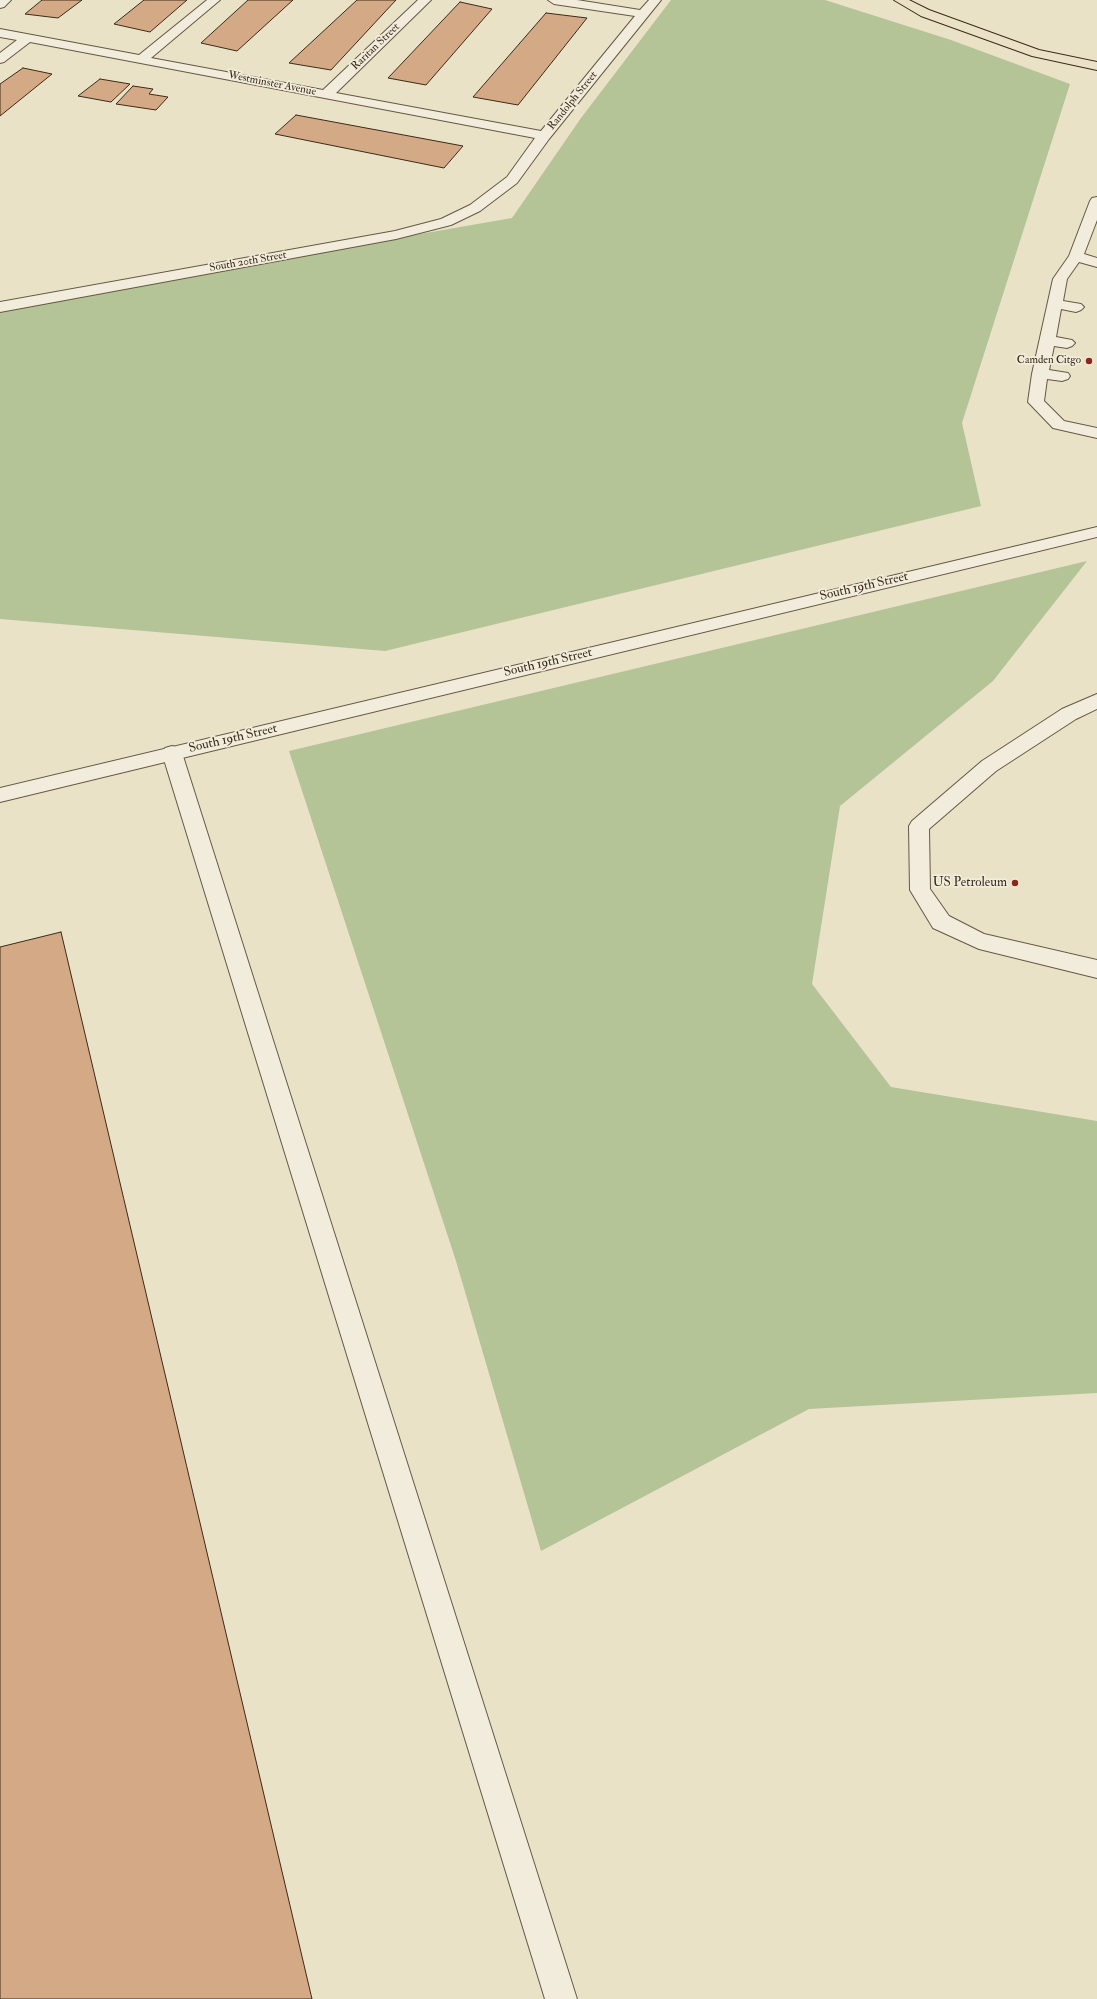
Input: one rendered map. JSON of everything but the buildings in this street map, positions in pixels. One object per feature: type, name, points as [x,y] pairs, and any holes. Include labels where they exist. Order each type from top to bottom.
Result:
[{"type":"highway","points":[[895,1],[975,32],[1055,58],[1097,66]]},
{"type":"highway","points":[[1055,58],[1097,78]]},
{"type":"street","points":[[0,4],[5,0]]},
{"type":"street","points":[[141,60],[214,0]]},
{"type":"street","name":"Raritan Street","points":[[327,94],[425,0]]},
{"type":"street","points":[[554,0],[643,14]]},
{"type":"street","name":"Randolph Street","points":[[489,198],[512,180],[544,136],[655,0]]},
{"type":"street","name":"Westminster Avenue","points":[[0,33],[544,136]]},
{"type":"street","points":[[0,59],[28,38]]},
{"type":"street","name":"South 20th Street","points":[[0,307],[396,235],[446,222],[475,208],[489,198]]},
{"type":"street","points":[[1097,201],[1076,256],[1060,279],[1040,374],[1036,402],[1059,425],[1097,433]]},
{"type":"street","points":[[1076,256],[1097,263]]},
{"type":"street","points":[[1055,304],[1076,307]]},
{"type":"street","points":[[1047,340],[1067,343]]},
{"type":"street","points":[[1040,374],[1062,376]]},
{"type":"street","name":"South 19th Street","points":[[0,795],[1097,532]]},
{"type":"street","points":[[1097,701],[1069,714],[989,766],[919,826],[920,890],[941,922],[979,941],[1097,969]]},
{"type":"street","points":[[172,753],[561,1999]]},
{"type":"green space","points":[[671,0],[825,0],[951,40],[1070,84],[962,423],[981,506],[385,651],[0,619],[0,307],[512,218],[581,118]]},
{"type":"green space","points":[[1087,561],[993,681],[840,806],[812,984],[891,1087],[1097,1121],[1097,1393],[809,1409],[541,1551],[456,1261],[289,751]]},
{"type":"place","name":"Camden Citgo","points":[[1089,361]]},
{"type":"place","name":"US Petroleum","points":[[1015,883]]}]
